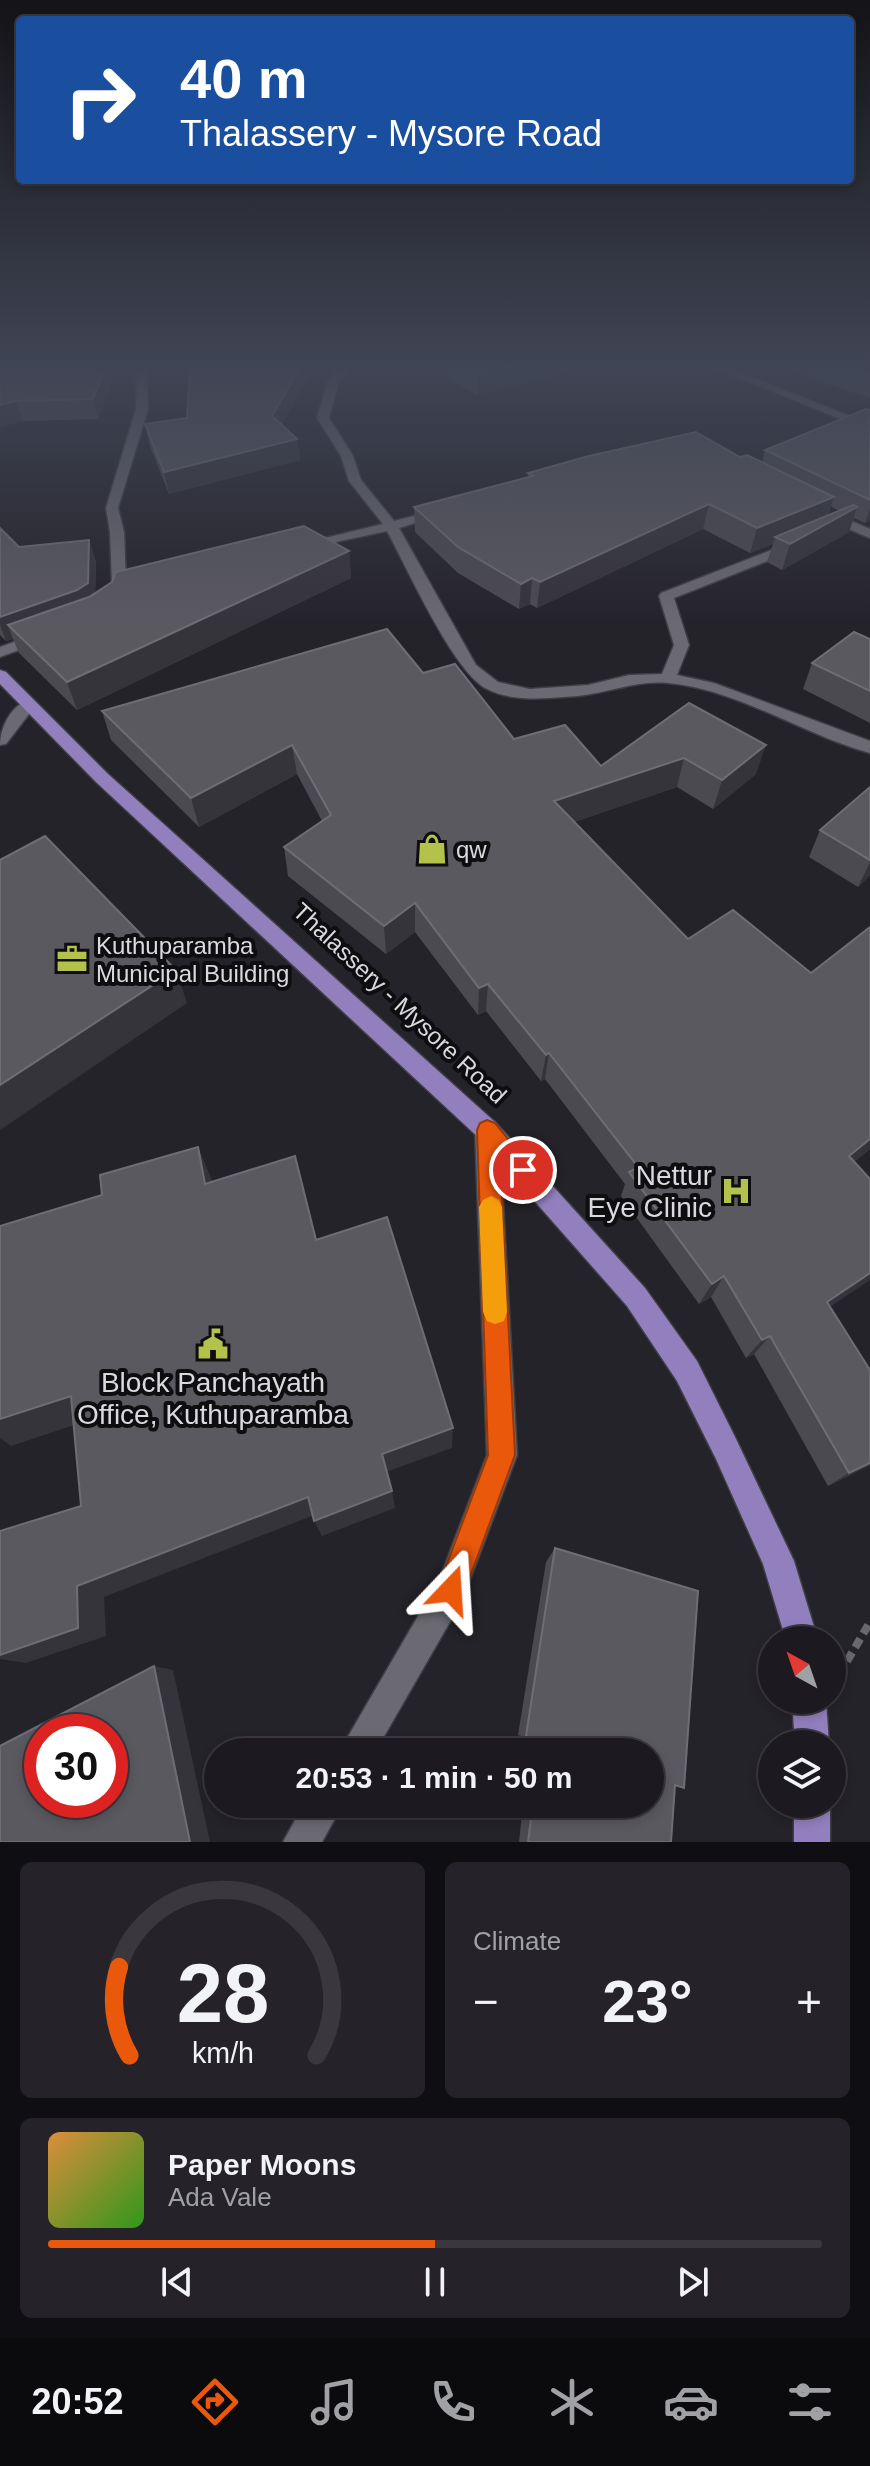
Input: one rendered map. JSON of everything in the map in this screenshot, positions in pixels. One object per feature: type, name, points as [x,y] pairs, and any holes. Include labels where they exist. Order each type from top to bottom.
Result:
[{"type":"main road","name":"Thalassery - Mysore Road","points":[[0,675],[102,778],[487,1130],[636,1297],[687,1371],[778,1561],[798,1626]]},
{"type":"main road","points":[[812,1818],[812,1842]]},
{"type":"street","points":[[113,604],[126,582],[112,508],[129,451]]},
{"type":"street","points":[[344,451],[355,481],[391,526],[470,668],[493,686],[530,694],[588,690],[629,680],[667,678],[708,686],[870,747]]},
{"type":"street","points":[[285,549],[450,510]]},
{"type":"street","points":[[667,678],[680,660],[682,633],[671,614],[666,596],[838,519],[870,534]]},
{"type":"street","points":[[0,652],[52,633]]},
{"type":"street","points":[[0,740],[28,705]]},
{"type":"street","points":[[364,1738],[451,1590],[502,1455],[487,1130]]},
{"type":"street","points":[[301,1842],[316,1818]]},
{"type":"path","points":[[846,1662],[870,1622]]},
{"type":"building","points":[[156,451],[249,451],[164,472]]},
{"type":"building","points":[[611,451],[729,451],[740,457],[747,455],[834,497],[757,528],[709,504],[540,582],[532,578],[521,584],[458,547],[414,507],[533,476],[528,473]]},
{"type":"building","points":[[767,451],[870,451],[870,500]]},
{"type":"building","points":[[853,505],[857,507],[790,544],[775,537]]},
{"type":"building","points":[[304,526],[349,551],[67,682],[8,625],[89,597],[112,582],[116,572]]},
{"type":"building","points":[[0,528],[19,547],[89,540],[88,583],[77,590],[0,617]]},
{"type":"building","points":[[387,629],[423,673],[455,664],[514,739],[565,725],[601,766],[689,703],[766,745],[722,780],[684,758],[554,801],[688,939],[733,910],[811,973],[870,927],[870,1139],[849,1156],[870,1179],[870,1273],[827,1302],[870,1370],[870,1463],[849,1473],[770,1336],[762,1340],[724,1276],[712,1284],[629,1172],[638,1167],[549,1053],[546,1055],[488,984],[479,988],[415,903],[384,926],[284,847],[331,815],[292,745],[191,798],[102,711]]},
{"type":"building","points":[[854,632],[870,639],[870,691],[812,663]]},
{"type":"building","points":[[870,787],[870,860],[820,830]]},
{"type":"building","name":"Kuthuparamba Municipal Building","points":[[45,836],[176,970],[0,1085],[0,860]]},
{"type":"building","name":"Block Panchayath Office, Kuthuparamba","points":[[198,1147],[205,1184],[295,1156],[316,1240],[387,1217],[453,1428],[382,1454],[392,1491],[314,1521],[308,1497],[77,1586],[78,1628],[0,1655],[0,1531],[81,1506],[71,1396],[0,1419],[0,1226],[102,1195],[100,1175]]},
{"type":"building","points":[[555,1548],[698,1591],[684,1788],[675,1785],[671,1842],[528,1842],[531,1818],[664,1818],[664,1738],[526,1736]]},
{"type":"building","points":[[154,1666],[190,1842],[0,1842],[0,1746],[24,1734],[24,1818],[128,1818],[128,1714],[62,1714]]},
{"type":"slow traffic","points":[[491,1207],[495,1312]]},
{"type":"place","name":"qw","points":[[432,849]]},
{"type":"place","name":"Kuthuparamba Municipal Building","points":[[72,959]]},
{"type":"place","name":"Nettur Eye Clinic","points":[[736,1191]]},
{"type":"place","name":"Block Panchayath Office, Kuthuparamba","points":[[213,1344]]},
{"type":"route","points":[[451,1590],[502,1455],[487,1130],[523,1170]]}]
